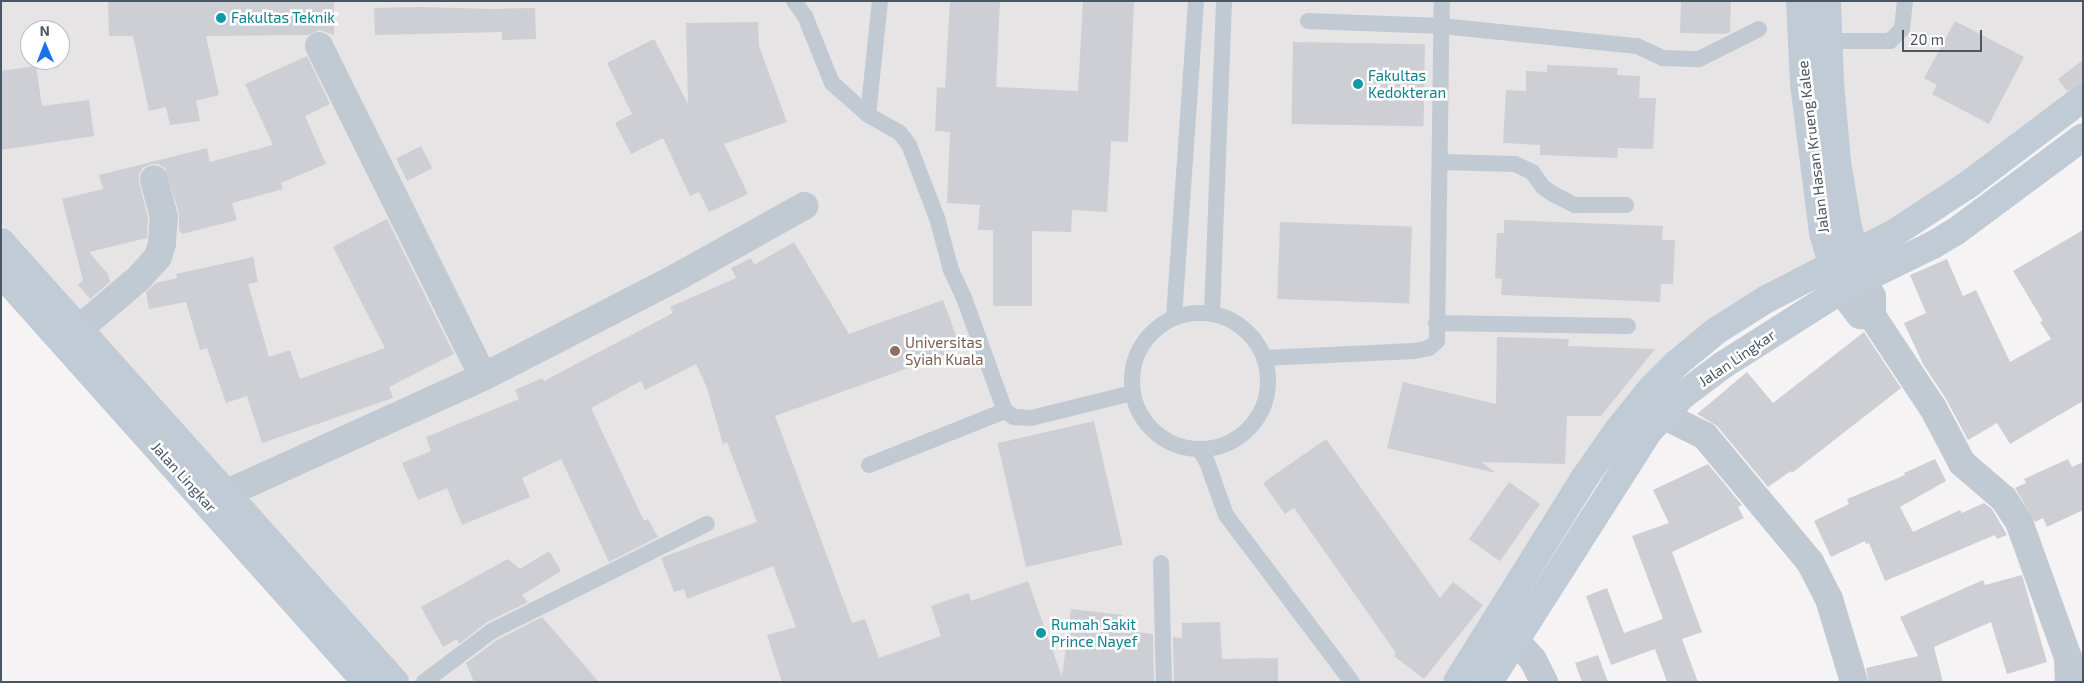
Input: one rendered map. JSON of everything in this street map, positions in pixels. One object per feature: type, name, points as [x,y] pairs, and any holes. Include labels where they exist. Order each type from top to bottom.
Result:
[{"type":"street","name":"Jalan Hasan Krueng Kalee","points":[[1800,1],[1804,84],[1822,232],[1831,264],[1852,285]]},
{"type":"street","name":"Jalan Hasan Krueng Kalee","points":[[1827,1],[1837,162],[1842,202],[1855,252],[1852,285]]},
{"type":"street","points":[[319,46],[483,376]]},
{"type":"street","points":[[1457,682],[1583,480],[1618,430],[1650,390],[1676,364],[1716,331],[1766,300],[1831,264],[1896,232],[1969,184],[2083,98]]},
{"type":"street","name":"Jalan Lingkar","points":[[1489,682],[1644,440],[1663,415],[1683,395],[1723,365],[1852,285],[1934,245],[1955,232],[2083,137]]},
{"type":"street","points":[[79,328],[139,278],[158,257],[162,243],[164,217],[154,179]]},
{"type":"street","points":[[218,500],[483,376],[670,281],[804,206]]},
{"type":"street","points":[[1,242],[79,328],[218,500],[395,682]]},
{"type":"street","name":"Jalan Lingkar","points":[[1,273],[218,500],[366,682]]},
{"type":"street","points":[[1852,285],[1872,297],[1872,316],[1933,408],[1962,462],[2004,499],[2020,522],[2073,664]]},
{"type":"street","points":[[1663,415],[1705,436],[1810,562],[1829,599],[1854,682]]},
{"type":"street","points":[[1516,641],[1533,660],[1544,682]]},
{"type":"lane","points":[[794,1],[805,16],[832,83],[868,115],[899,132],[909,145],[937,218],[951,270],[964,298],[1005,410],[1014,417],[1031,418],[1132,393]]},
{"type":"lane","points":[[868,115],[880,1]]},
{"type":"lane","points":[[1174,317],[1196,1]]},
{"type":"lane","points":[[1212,314],[1224,1]]},
{"type":"lane","points":[[1264,358],[1414,351],[1429,348],[1437,341],[1442,1]]},
{"type":"lane","points":[[1828,41],[1890,41],[1902,29],[1905,1]]},
{"type":"lane","points":[[1308,21],[1442,26],[1637,46],[1663,58],[1699,59],[1759,29]]},
{"type":"lane","points":[[1441,162],[1515,164],[1532,172],[1548,191],[1575,205],[1626,205]]},
{"type":"lane","points":[[1193,313],[1212,314],[1234,322],[1253,337],[1264,358],[1268,379],[1265,401],[1256,420],[1240,436],[1227,442],[1199,448],[1176,444],[1156,433],[1140,415],[1132,393],[1132,370],[1140,347],[1155,330],[1174,317],[1193,313]]},
{"type":"lane","points":[[1436,323],[1628,326]]},
{"type":"lane","points":[[869,465],[1005,410]]},
{"type":"lane","points":[[1199,448],[1207,462],[1226,514],[1352,682]]},
{"type":"lane","points":[[424,682],[492,631],[707,524]]},
{"type":"lane","points":[[1161,563],[1164,682]]},
{"type":"shaded area","name":"Universitas Syiah Kuala","points":[[1,1],[2083,1],[2083,92],[1862,238],[1693,336],[1538,528],[1441,682],[412,682],[1,224]]},
{"type":"building","points":[[108,1],[334,1],[334,35],[320,30],[308,35],[206,36],[219,95],[196,101],[200,121],[170,125],[166,107],[149,111],[133,36],[109,36]]},
{"type":"building","points":[[950,1],[1000,1],[996,87],[1078,91],[1083,1],[1134,1],[1128,142],[1111,141],[1107,212],[1072,210],[1071,232],[1032,231],[1032,306],[993,306],[993,230],[978,230],[980,205],[947,203],[950,132],[935,131],[937,87],[945,88]]},
{"type":"building","points":[[1681,1],[1731,1],[1730,32],[1726,34],[1680,33]]},
{"type":"building","points":[[374,8],[535,8],[536,39],[502,40],[502,32],[375,35]]},
{"type":"building","points":[[1955,21],[2024,57],[1989,124],[1932,94],[1937,85],[1924,78]]},
{"type":"building","points":[[758,22],[759,46],[787,122],[724,144],[748,194],[709,212],[699,192],[690,196],[663,138],[631,154],[615,123],[632,114],[607,63],[654,39],[688,104],[686,23]]},
{"type":"building","name":"Fakultas Kedokteran","points":[[1293,42],[1425,44],[1424,126],[1292,124]]},
{"type":"building","points":[[307,56],[330,104],[305,116],[326,164],[281,183],[283,189],[232,203],[237,220],[182,234],[179,230],[179,213],[165,168],[158,164],[151,164],[143,168],[139,174],[139,182],[148,218],[147,238],[89,252],[108,274],[110,282],[90,299],[78,285],[83,280],[62,199],[103,189],[99,175],[207,148],[210,162],[273,145],[245,84]]},
{"type":"building","points":[[2083,60],[2083,83],[2067,91],[2058,79]]},
{"type":"building","points":[[1547,65],[1618,68],[1617,75],[1640,76],[1639,98],[1656,98],[1653,149],[1618,148],[1617,158],[1540,155],[1540,145],[1503,143],[1506,90],[1526,91],[1526,71],[1547,72]]},
{"type":"building","points":[[20,68],[20,70],[37,70],[42,106],[89,100],[94,136],[1,150],[1,71]]},
{"type":"building","points":[[421,146],[432,168],[407,181],[396,159]]},
{"type":"building","points":[[387,219],[454,354],[389,387],[393,398],[262,443],[247,396],[226,403],[207,348],[200,350],[186,302],[149,309],[146,292],[156,283],[177,278],[176,274],[253,257],[258,282],[248,284],[269,357],[290,350],[300,379],[385,348],[333,247]]},
{"type":"building","points":[[1504,220],[1663,226],[1662,240],[1675,240],[1673,284],[1661,284],[1660,302],[1501,295],[1502,279],[1495,278],[1497,233],[1504,233]]},
{"type":"building","points":[[1280,222],[1412,227],[1409,304],[1277,299]]},
{"type":"building","points":[[2083,230],[2083,401],[2010,444],[1997,423],[1968,440],[1946,399],[1923,364],[1904,323],[1926,313],[1910,275],[1947,259],[1963,296],[1976,290],[2010,362],[2051,339],[2040,322],[2043,321],[2013,271]]},
{"type":"building","points":[[794,242],[849,334],[943,300],[961,349],[775,416],[852,623],[865,619],[879,658],[941,636],[931,606],[969,593],[971,601],[1028,581],[1062,677],[1071,609],[1123,615],[1121,630],[1153,634],[1154,682],[782,682],[767,635],[796,627],[773,566],[687,599],[684,589],[674,592],[661,558],[757,522],[727,442],[723,444],[707,388],[696,364],[645,390],[641,381],[591,408],[644,521],[648,519],[658,537],[609,562],[561,459],[522,478],[530,497],[462,525],[447,488],[418,500],[402,463],[431,451],[426,437],[519,399],[515,390],[542,378],[544,381],[673,313],[670,307],[736,278],[731,268],[751,258],[754,265]]},
{"type":"building","points":[[1864,332],[1901,388],[1792,473],[1791,471],[1768,487],[1717,426],[1697,414],[1747,372],[1773,403]]},
{"type":"building","points":[[1497,337],[1569,339],[1568,346],[1655,349],[1601,416],[1567,416],[1565,464],[1481,462],[1496,473],[1387,448],[1403,382],[1496,404]]},
{"type":"building","points":[[1094,421],[1123,545],[1026,567],[998,443]]},
{"type":"building","points":[[1326,439],[1440,598],[1453,582],[1483,605],[1424,679],[1394,656],[1396,653],[1294,508],[1285,514],[1263,483]]},
{"type":"building","points":[[1935,459],[1946,481],[1900,507],[1913,532],[1960,510],[1962,513],[1984,503],[1992,509],[2007,535],[1997,539],[1995,535],[1885,581],[1869,543],[1866,544],[1865,541],[1831,557],[1814,521],[1849,504],[1847,499],[1905,475],[1904,473]]},
{"type":"building","points":[[2068,459],[2072,467],[2083,462],[2083,510],[2047,527],[2043,518],[2035,522],[2015,488],[2026,483],[2024,479]]},
{"type":"building","points":[[1708,464],[1742,505],[1738,507],[1744,518],[1672,552],[1702,632],[1682,639],[1698,682],[1667,682],[1655,649],[1611,665],[1586,596],[1607,588],[1624,633],[1663,619],[1632,536],[1669,523],[1653,490]]},
{"type":"building","points":[[1509,482],[1540,504],[1500,561],[1469,539]]},
{"type":"building","points":[[549,551],[561,571],[522,595],[528,602],[487,622],[459,644],[457,639],[443,647],[421,607],[508,559],[520,569]]},
{"type":"building","points":[[2022,575],[2047,662],[2007,674],[1991,622],[1934,647],[1943,682],[1869,682],[1866,668],[1918,656],[1900,617],[1983,580],[1985,585]]},
{"type":"building","points":[[542,617],[599,682],[474,682],[466,663],[497,640]]},
{"type":"building","points":[[1220,622],[1222,659],[1278,658],[1278,682],[1174,682],[1173,637],[1182,638],[1182,623]]},
{"type":"building","points":[[1598,655],[1608,682],[1582,682],[1575,663]]},
{"type":"place","name":"Fakultas Teknik","points":[[221,18]]},
{"type":"place","name":"Fakultas Kedokteran","points":[[1358,84]]},
{"type":"place","name":"Universitas Syiah Kuala","points":[[895,351]]},
{"type":"place","name":"Rumah Sakit Prince Nayef","points":[[1041,633]]}]
